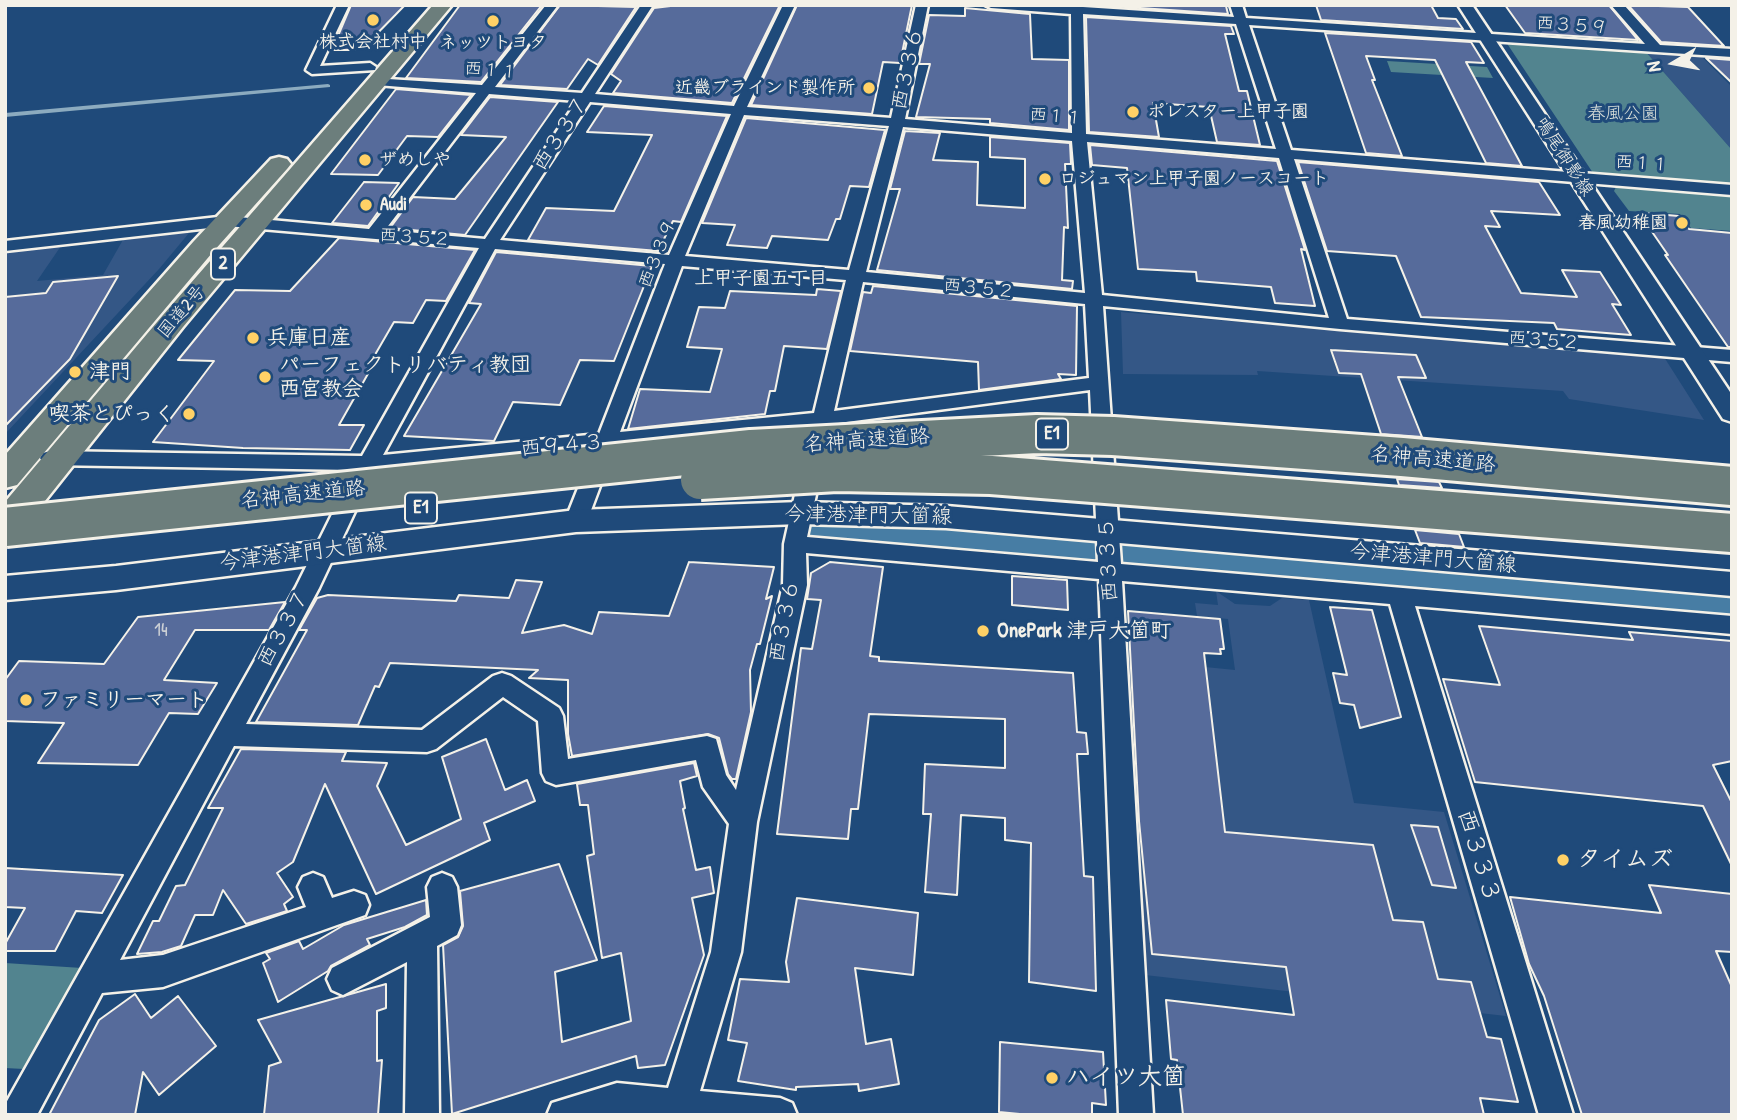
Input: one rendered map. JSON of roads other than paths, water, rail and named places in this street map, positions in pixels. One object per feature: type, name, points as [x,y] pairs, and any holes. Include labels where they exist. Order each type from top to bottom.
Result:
[{"type":"highway","name":"国道2号","points":[[5,526],[173,321],[257,225],[424,5]]},
{"type":"highway","name":"国道2号","points":[[14,467],[227,222],[443,5]]},
{"type":"highway","name":"名神高速道路","points":[[5,526],[751,449],[998,435],[1113,436],[1415,458],[1732,486]]},
{"type":"highway","name":"名神高速道路","points":[[5,553],[604,488],[747,476],[837,472],[991,475],[1732,533]]},
{"type":"main road","name":"今津港津門大箇線","points":[[5,588],[116,578],[576,521],[800,513],[946,517],[1108,553],[1732,584]]},
{"type":"street","name":"西１１","points":[[343,5],[312,70],[373,74],[485,90],[1732,190]]},
{"type":"street","points":[[373,234],[552,5]]},
{"type":"street","name":"西３３７","points":[[18,1115],[327,551],[368,463],[490,243],[647,5]]},
{"type":"street","name":"西３３９","points":[[576,521],[675,261],[739,110],[789,5]]},
{"type":"street","name":"西３３６","points":[[678,1109],[726,952],[743,822],[795,586],[795,544],[800,513],[856,276],[897,123],[922,5]]},
{"type":"street","name":"西３５９","points":[[990,5],[1077,8],[1241,22],[1732,53]]},
{"type":"street","points":[[1236,5],[1340,324]]},
{"type":"street","name":"鳴尾御影線","points":[[1465,5],[1732,414]]},
{"type":"street","points":[[1617,5],[1656,48]]},
{"type":"street","name":"西３３５","points":[[1077,8],[1079,138],[1094,300],[1136,1115]]},
{"type":"street","name":"西３５２","points":[[5,246],[227,222],[856,276],[1340,324],[1732,356]]},
{"type":"street","name":"西９４３","points":[[14,467],[63,458],[368,463],[822,419],[1098,383]]},
{"type":"street","points":[[795,544],[1108,553],[1400,597],[1732,625]]},
{"type":"street","name":"西３３３","points":[[1400,597],[1556,1115]]},
{"type":"street","points":[[227,735],[427,741],[502,683],[550,716],[556,773],[707,747],[713,779],[743,822]]},
{"type":"street","points":[[313,887],[324,916]]},
{"type":"street","points":[[343,979],[446,925],[442,887]]},
{"type":"street","points":[[93,978],[163,971],[354,905]]},
{"type":"street","points":[[422,937],[422,1115]]},
{"type":"street","points":[[564,1115],[617,1100],[678,1109],[780,1115]]},
{"type":"waterway","points":[[1502,34],[1732,49]]},
{"type":"waterway","points":[[321,65],[325,56]]},
{"type":"waterway","points":[[5,115],[328,86]]},
{"type":"waterway","points":[[817,533],[1732,606]]},
{"type":"place","name":"株式会社村中","points":[[373,20]]},
{"type":"place","name":"ネッツトヨタ","points":[[493,21]]},
{"type":"place","name":"近畿ブラインド製作所","points":[[869,88]]},
{"type":"place","name":"ポレスター上甲子園","points":[[1133,112]]},
{"type":"place","name":"ザめしや","points":[[365,160]]},
{"type":"place","name":"ロジュマン上甲子園ノースコート","points":[[1045,179]]},
{"type":"place","name":"Audi","points":[[366,205]]},
{"type":"place","name":"春風幼稚園","points":[[1682,223]]},
{"type":"place","name":"兵庫日産","points":[[253,338]]},
{"type":"place","name":"津門","points":[[75,372]]},
{"type":"place","name":"パーフェクトリバティ教団 西宮教会","points":[[265,377]]},
{"type":"place","name":"喫茶とぴっく","points":[[189,414]]},
{"type":"place","name":"OnePark 津戸大箇町","points":[[983,631]]},
{"type":"place","name":"ファミリーマート","points":[[26,700]]},
{"type":"place","name":"タイムズ","points":[[1563,860]]},
{"type":"place","name":"ハイツ大箇","points":[[1052,1078]]},
{"type":"district","name":"上甲子園五丁目","points":[[761,279]]},
{"type":"park label","name":"春風公園","points":[[1623,114]]}]
